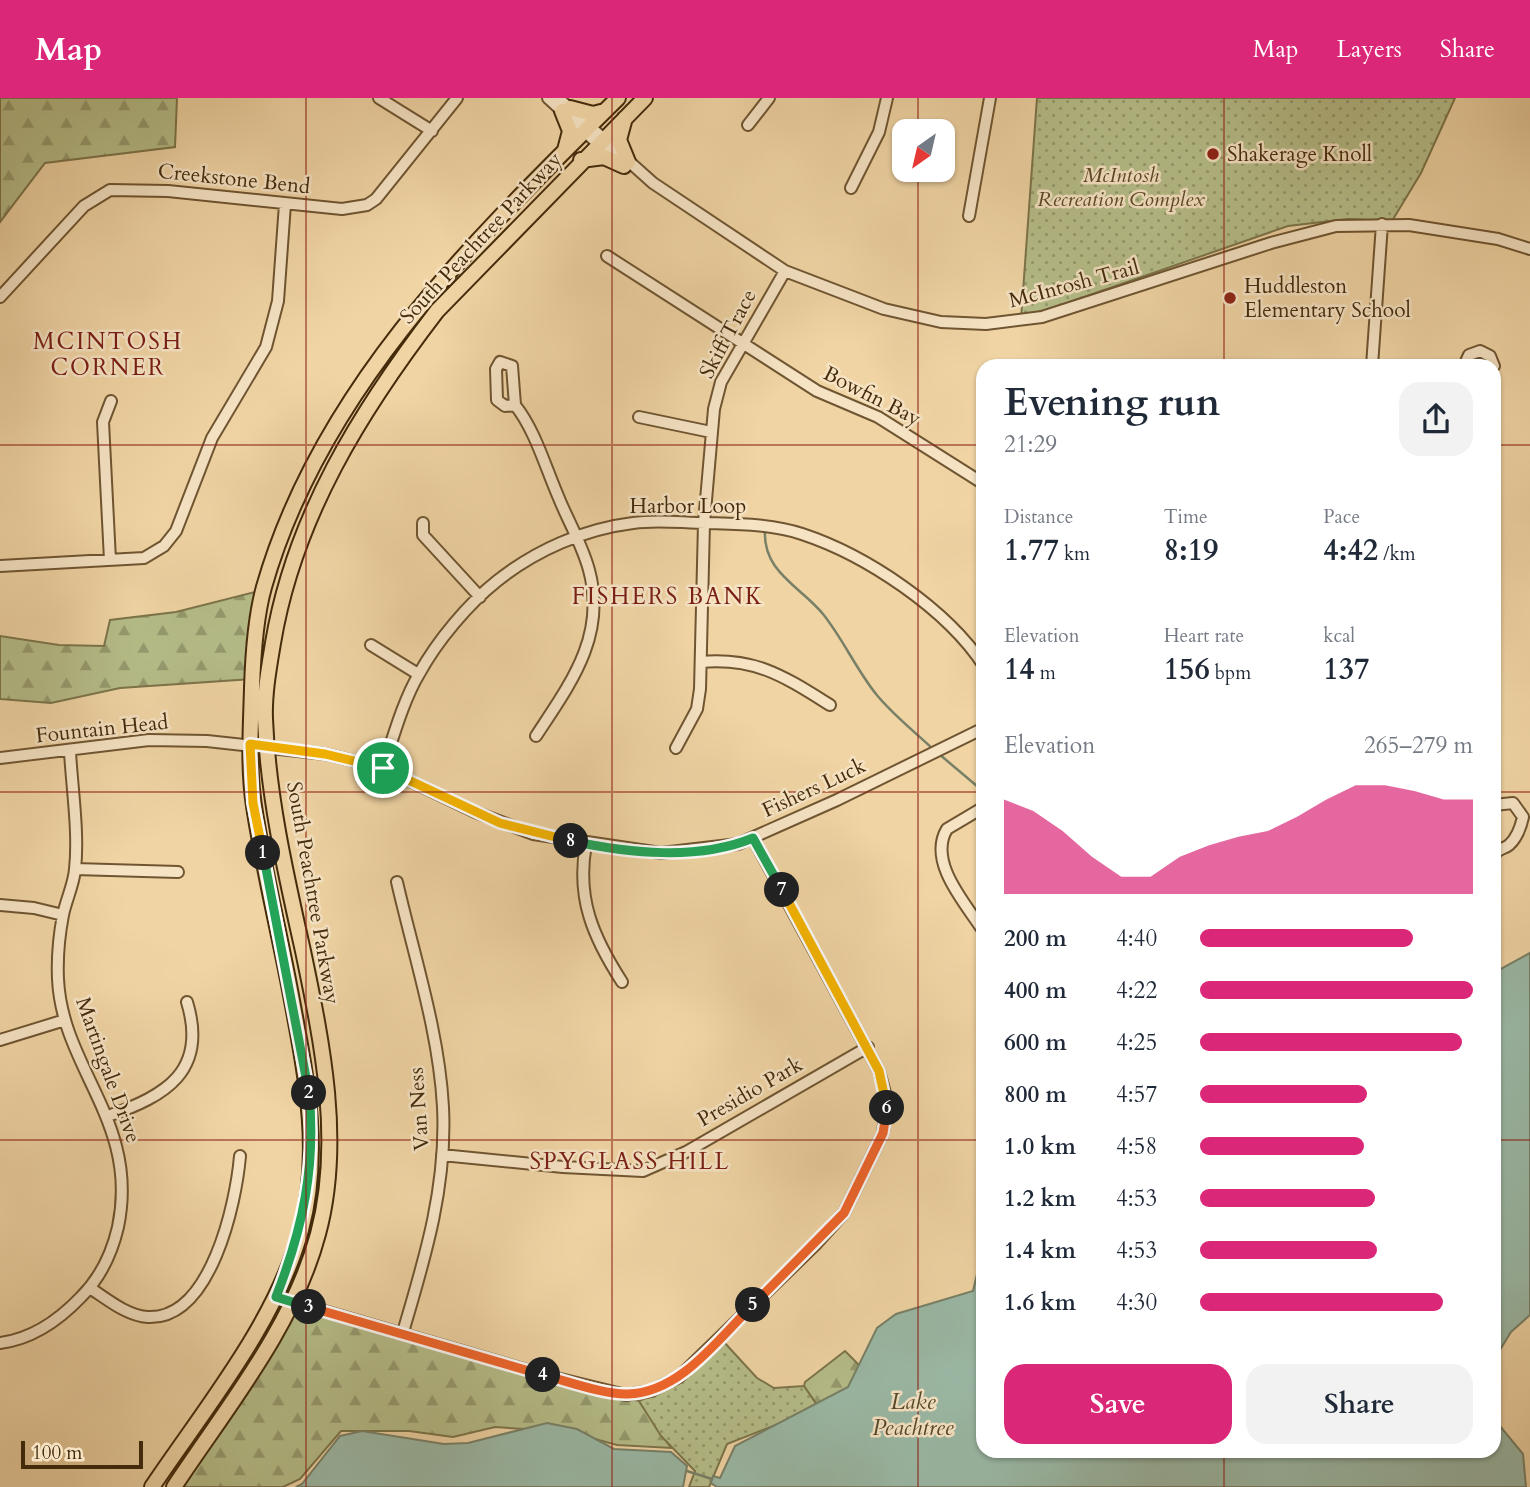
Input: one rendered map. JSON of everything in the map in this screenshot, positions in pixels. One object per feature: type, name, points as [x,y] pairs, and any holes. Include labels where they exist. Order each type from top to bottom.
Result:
[{"type":"main road","name":"South Peachtree Parkway","points":[[152,1487],[276,1297],[301,1229],[311,1164],[312,1121],[308,1084],[253,803],[250,744],[253,662],[263,590],[309,470],[354,395],[416,309],[618,98]]},
{"type":"main road","name":"South Peachtree Parkway","points":[[174,1487],[292,1302],[318,1234],[325,1196],[330,1124],[308,974],[272,795],[265,715],[279,610],[293,561],[318,498],[350,434],[437,311],[600,141],[645,98]]},
{"type":"main road","points":[[564,152],[569,131],[563,106],[593,114],[605,111]]},
{"type":"main road","points":[[625,117],[619,140],[626,164]]},
{"type":"main road","points":[[582,160],[604,156],[626,164]]},
{"type":"street","points":[[379,98],[432,131]]},
{"type":"street","name":"Creekstone Bend","points":[[0,297],[84,206],[110,190],[168,191],[342,209],[367,205],[394,180],[457,98]]},
{"type":"street","name":"McIntosh Trail","points":[[548,98],[563,106],[626,164],[785,271],[884,309],[941,321],[986,324],[1042,317],[1081,307],[1262,246],[1336,226],[1382,224],[1476,235],[1530,249]]},
{"type":"street","points":[[748,125],[769,98]]},
{"type":"street","points":[[851,188],[879,132],[887,98]]},
{"type":"street","points":[[969,216],[990,98]]},
{"type":"street","points":[[0,566],[144,558],[164,546],[177,531],[212,439],[265,347],[274,325],[285,204]]},
{"type":"street","points":[[1372,359],[1382,224]]},
{"type":"street","name":"Bowfin Bay","points":[[607,256],[817,391],[878,417],[976,479]]},
{"type":"street","name":"Skiff Trace","points":[[676,748],[696,709],[701,662],[704,523],[711,432],[721,382],[785,271]]},
{"type":"street","points":[[1467,359],[1469,355],[1480,351],[1491,359]]},
{"type":"street","points":[[110,560],[103,422],[111,401]]},
{"type":"street","points":[[514,405],[529,428],[577,537],[595,596],[591,639],[579,671],[536,736]]},
{"type":"street","points":[[639,417],[711,432]]},
{"type":"street","name":"Harbor Loop","points":[[383,768],[418,674],[480,597],[497,581],[543,550],[577,537],[634,522],[765,527],[800,533],[834,548],[907,591],[950,625],[976,656]]},
{"type":"street","points":[[423,523],[423,535],[480,597]]},
{"type":"street","points":[[371,645],[418,674]]},
{"type":"street","points":[[701,662],[738,662],[776,671],[830,705]]},
{"type":"street","name":"Fishers Luck","points":[[250,744],[325,754],[383,768],[500,823],[533,834],[586,844],[662,853],[738,844],[976,732]]},
{"type":"street","name":"Fountain Head","points":[[0,758],[70,752],[149,740],[250,744]]},
{"type":"street","name":"Martingale Drive","points":[[0,1343],[17,1340],[52,1323],[90,1288],[115,1239],[121,1211],[119,1158],[108,1116],[65,1020],[58,979],[58,945],[75,869],[70,752]]},
{"type":"street","points":[[1501,802],[1513,803],[1523,817],[1520,829],[1509,845],[1501,848]]},
{"type":"street","points":[[976,812],[947,829],[940,850],[942,862],[950,878],[976,919]]},
{"type":"street","points":[[276,1297],[544,1375],[626,1395],[651,1391],[673,1381],[815,1245],[849,1206],[883,1133],[886,1117],[885,1086],[868,1047],[753,838]]},
{"type":"street","points":[[586,844],[582,869],[585,910],[599,943],[622,982]]},
{"type":"street","points":[[75,869],[178,872]]},
{"type":"street","name":"Van Ness","points":[[397,882],[431,1027],[443,1106],[442,1155],[430,1243],[403,1332]]},
{"type":"street","points":[[0,905],[34,908],[63,915]]},
{"type":"street","points":[[108,1116],[155,1097],[181,1074],[194,1047],[187,1002]]},
{"type":"street","points":[[0,1040],[65,1020]]},
{"type":"street","name":"Presidio Park","points":[[442,1155],[563,1167],[643,1171],[686,1152],[868,1047]]},
{"type":"street","points":[[90,1288],[126,1310],[149,1317],[164,1314],[188,1301],[205,1276],[229,1219],[237,1188],[240,1156]]},
{"type":"green space","points":[[0,98],[177,98],[175,147],[45,163],[0,222]]},
{"type":"green space","name":"McIntosh Recreation Complex","points":[[1037,98],[1455,98],[1421,173],[1392,221],[1348,219],[1288,226],[1021,319]]},
{"type":"green space","points":[[263,590],[252,679],[120,688],[51,703],[0,699],[0,636],[59,645],[104,646],[110,620],[176,612]]},
{"type":"green space","points":[[297,1309],[542,1380],[639,1401],[671,1448],[617,1445],[569,1432],[495,1427],[453,1437],[409,1431],[341,1431],[300,1479],[283,1487],[182,1487]]},
{"type":"green space","points":[[723,1341],[757,1378],[774,1388],[804,1386],[819,1408],[727,1444],[709,1487],[689,1487],[695,1471],[661,1436],[639,1401],[664,1390],[685,1376]]},
{"type":"green space","points":[[845,1351],[868,1374],[819,1408],[804,1386],[805,1382]]},
{"type":"water","points":[[1530,953],[1530,1315],[1511,1332],[1501,1348],[1501,969]]},
{"type":"water","name":"Lake Peachtree","points":[[976,1278],[976,1458],[1501,1458],[1501,1427],[1523,1454],[1526,1487],[717,1487],[711,1483],[713,1476],[720,1478],[735,1446],[848,1387],[877,1328],[896,1314],[973,1291]]},
{"type":"water","points":[[547,1423],[577,1429],[614,1449],[671,1452],[687,1466],[683,1487],[296,1487],[302,1484],[340,1436],[362,1431],[444,1444],[468,1443]]},
{"type":"waterway","points":[[765,529],[766,544],[776,567],[823,614],[882,701],[934,750]]},
{"type":"waterway","points":[[939,754],[976,785]]},
{"type":"waterway","points":[[687,1471],[712,1479]]},
{"type":"place","name":"Shakerage Knoll","points":[[1213,154]]},
{"type":"place","name":"Huddleston Elementary School","points":[[1230,298]]},
{"type":"district","name":"MCINTOSH CORNER","points":[[108,354]]},
{"type":"district","name":"FISHERS BANK","points":[[668,596]]},
{"type":"district","name":"SPYGLASS HILL","points":[[630,1161]]},
{"type":"route","points":[[250,744],[325,754],[383,768],[500,823],[533,834],[586,844],[662,853],[738,844],[753,838],[879,1071],[887,1100],[883,1133],[849,1206],[815,1245],[679,1377],[651,1391],[626,1395],[544,1375],[276,1297],[301,1229],[311,1164],[312,1121],[308,1084],[253,803],[250,744]]}]
